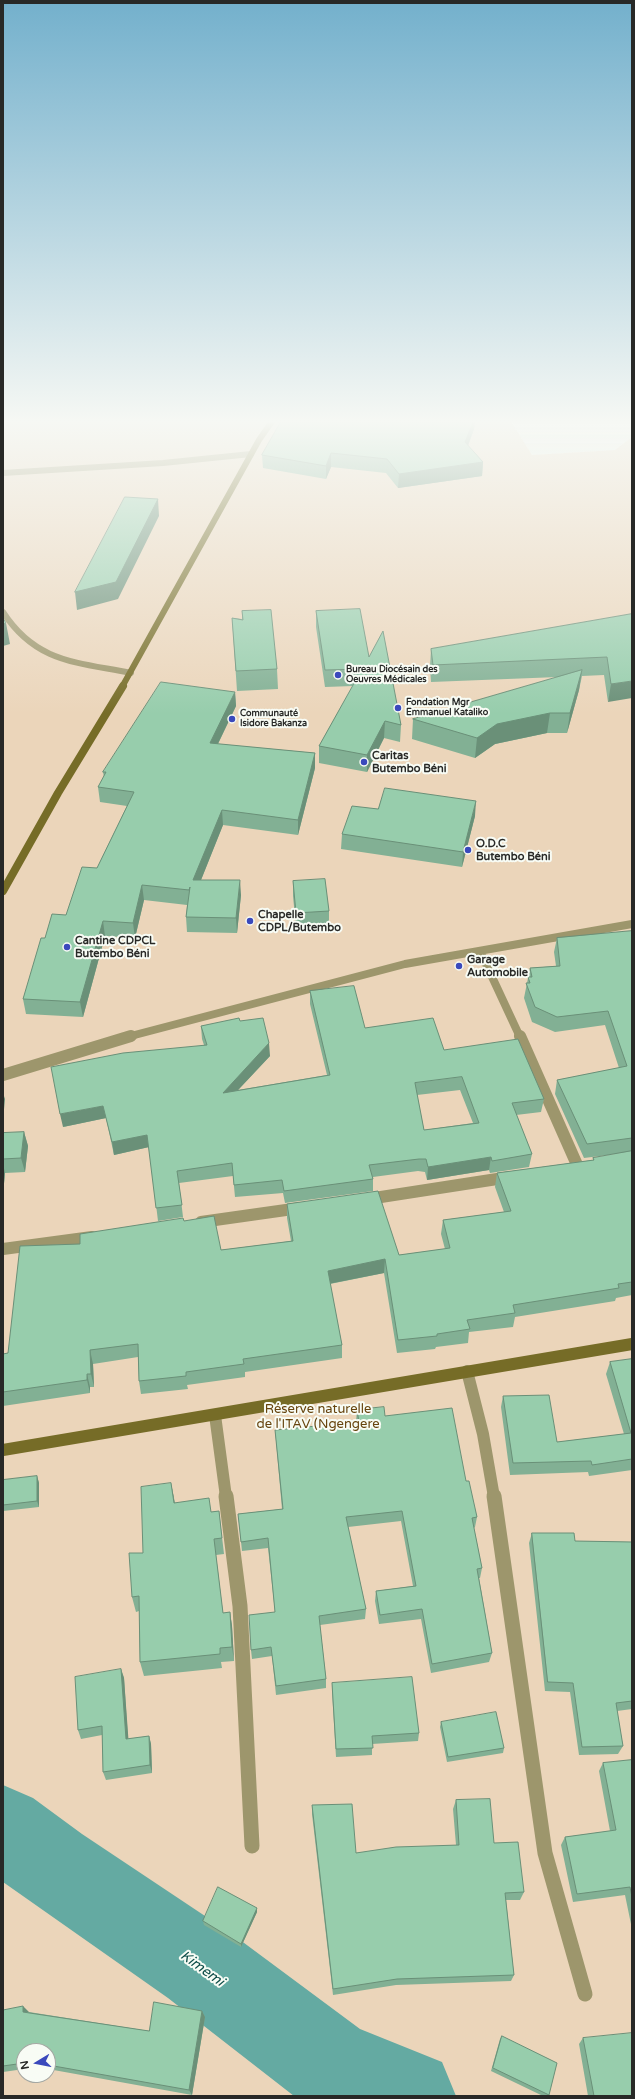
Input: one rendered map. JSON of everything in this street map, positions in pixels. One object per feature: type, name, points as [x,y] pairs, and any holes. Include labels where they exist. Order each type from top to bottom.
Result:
[{"type":"street","points":[[3,891],[58,793],[131,673],[216,518]]},
{"type":"street","points":[[3,612],[11,625],[34,646],[52,655],[131,673]]},
{"type":"street","points":[[3,1075],[109,1042],[405,964],[632,924]]},
{"type":"street","points":[[480,951],[499,989],[574,1167],[592,1165]]},
{"type":"street","points":[[360,1200],[524,1175]]},
{"type":"street","points":[[188,1224],[313,1206]]},
{"type":"street","points":[[3,1249],[102,1236]]},
{"type":"street","points":[[3,1450],[632,1344]]},
{"type":"street","points":[[467,1371],[483,1434],[497,1515],[545,1853],[585,1994]]},
{"type":"street","points":[[215,1415],[240,1606],[252,1846]]},
{"type":"green space","name":"Réserve naturelle de l'ITAV (Ngengere","points":[[3,518],[632,518],[632,2096],[3,2096]]},
{"type":"building","points":[[114,518],[148,518],[116,582],[75,592]]},
{"type":"building","points":[[360,609],[369,657],[383,631],[401,725],[385,721],[367,755],[319,746],[362,669],[325,670],[316,611]]},
{"type":"building","points":[[271,610],[277,669],[236,671],[232,618],[243,620],[242,611]]},
{"type":"building","points":[[632,614],[632,681],[611,684],[607,657],[433,665],[431,649]]},
{"type":"building","points":[[582,670],[570,713],[550,713],[497,724],[477,738],[413,719]]},
{"type":"building","points":[[161,682],[235,692],[210,743],[315,753],[298,820],[222,810],[193,880],[240,880],[236,918],[186,917],[190,887],[189,890],[142,885],[133,923],[103,921],[80,1002],[23,999],[41,938],[45,938],[52,914],[66,915],[82,867],[97,868],[134,792],[98,787],[106,772],[103,772]]},
{"type":"building","points":[[385,788],[476,801],[463,852],[342,834],[352,806],[378,809]]},
{"type":"building","points":[[325,879],[329,911],[296,913],[293,881]]},
{"type":"building","points":[[632,931],[632,1138],[587,1144],[557,1080],[627,1066],[608,1011],[557,1017],[535,1007],[526,983],[530,983],[528,977],[532,977],[530,968],[560,966],[557,938]]},
{"type":"building","points":[[354,986],[365,1028],[433,1018],[444,1050],[518,1039],[544,1099],[512,1103],[532,1154],[492,1161],[491,1157],[428,1167],[426,1159],[369,1165],[373,1179],[284,1191],[282,1180],[234,1185],[232,1163],[177,1171],[182,1205],[156,1208],[147,1135],[112,1142],[103,1106],[60,1114],[51,1067],[123,1053],[207,1045],[201,1026],[239,1018],[240,1021],[263,1018],[269,1043],[223,1093],[330,1075],[310,991]],"holes":[[[462,1077],[479,1123],[424,1130],[415,1083]]]},
{"type":"building","points":[[24,1132],[21,1158],[3,1159],[3,1133]]},
{"type":"building","points":[[632,1151],[632,1282],[618,1284],[619,1288],[513,1305],[515,1313],[467,1320],[470,1329],[437,1334],[437,1336],[398,1340],[385,1259],[328,1271],[342,1345],[243,1359],[244,1364],[186,1372],[186,1376],[139,1381],[138,1344],[90,1350],[91,1374],[87,1374],[87,1380],[3,1392],[3,1354],[8,1353],[20,1246],[80,1244],[80,1234],[183,1218],[184,1221],[214,1216],[221,1250],[293,1241],[287,1204],[378,1191],[399,1255],[450,1248],[443,1220],[511,1211],[497,1173],[594,1160],[593,1158]]},
{"type":"building","points":[[632,1359],[632,1459],[592,1465],[591,1461],[513,1463],[503,1396],[549,1395],[557,1442],[631,1433],[610,1362]]},
{"type":"building","points":[[384,1407],[385,1416],[452,1408],[466,1481],[469,1481],[477,1517],[472,1518],[482,1568],[477,1569],[492,1653],[432,1664],[422,1609],[380,1615],[376,1591],[416,1586],[402,1511],[346,1517],[366,1609],[319,1616],[326,1679],[276,1686],[271,1647],[251,1650],[249,1615],[275,1612],[268,1538],[241,1542],[238,1514],[283,1509],[275,1430],[359,1422],[357,1410]]},
{"type":"building","points":[[37,1476],[37,1501],[3,1505],[3,1480]]},
{"type":"building","points":[[171,1483],[174,1503],[209,1498],[211,1512],[219,1511],[222,1538],[214,1539],[223,1613],[230,1612],[232,1647],[220,1648],[220,1654],[140,1662],[139,1596],[132,1597],[129,1553],[143,1553],[141,1487]]},
{"type":"building","points":[[532,1533],[574,1533],[575,1541],[632,1542],[632,1701],[616,1703],[623,1746],[582,1747],[573,1683],[548,1682]]},
{"type":"building","points":[[121,1669],[126,1739],[149,1736],[150,1765],[103,1772],[102,1726],[78,1730],[75,1677]]},
{"type":"building","points":[[412,1677],[419,1733],[372,1736],[373,1748],[336,1749],[332,1683]]},
{"type":"building","points":[[496,1712],[504,1748],[448,1757],[441,1722]]},
{"type":"building","points":[[632,1760],[632,1897],[630,1887],[577,1894],[565,1837],[616,1830],[603,1763]]},
{"type":"building","points":[[490,1799],[494,1843],[518,1842],[524,1892],[505,1893],[514,1975],[397,1979],[333,1989],[312,1805],[352,1804],[356,1853],[396,1847],[459,1845],[456,1800]]},
{"type":"building","points":[[218,1887],[257,1908],[241,1944],[203,1921]]},
{"type":"building","points":[[154,2002],[202,2011],[189,2090],[56,2066],[56,2043],[16,2043],[16,2064],[3,2066],[3,2010],[23,2006],[23,2012],[149,2031]]},
{"type":"building","points":[[632,2033],[632,2096],[594,2096],[583,2038]]},
{"type":"building","points":[[502,2036],[557,2063],[549,2095],[493,2068]]},
{"type":"waterway","name":"Kimemi","points":[[3,1828],[51,1865],[200,1966],[328,2063],[408,2096]]},
{"type":"place","name":"Bureau Diocésain des Oeuvres Médicales","points":[[338,675]]},
{"type":"place","name":"Fondation Mgr Emmanuel Kataliko","points":[[398,708]]},
{"type":"place","name":"Communauté Isidore Bakanza","points":[[232,719]]},
{"type":"place","name":"Caritas Butembo Béni","points":[[364,762]]},
{"type":"place","name":"O.D.C Butembo Béni","points":[[468,850]]},
{"type":"place","name":"Chapelle CDPL/Butembo","points":[[250,921]]},
{"type":"place","name":"Cantine CDPCL Butembo Béni","points":[[67,947]]},
{"type":"place","name":"Garage Automobile","points":[[459,966]]}]
